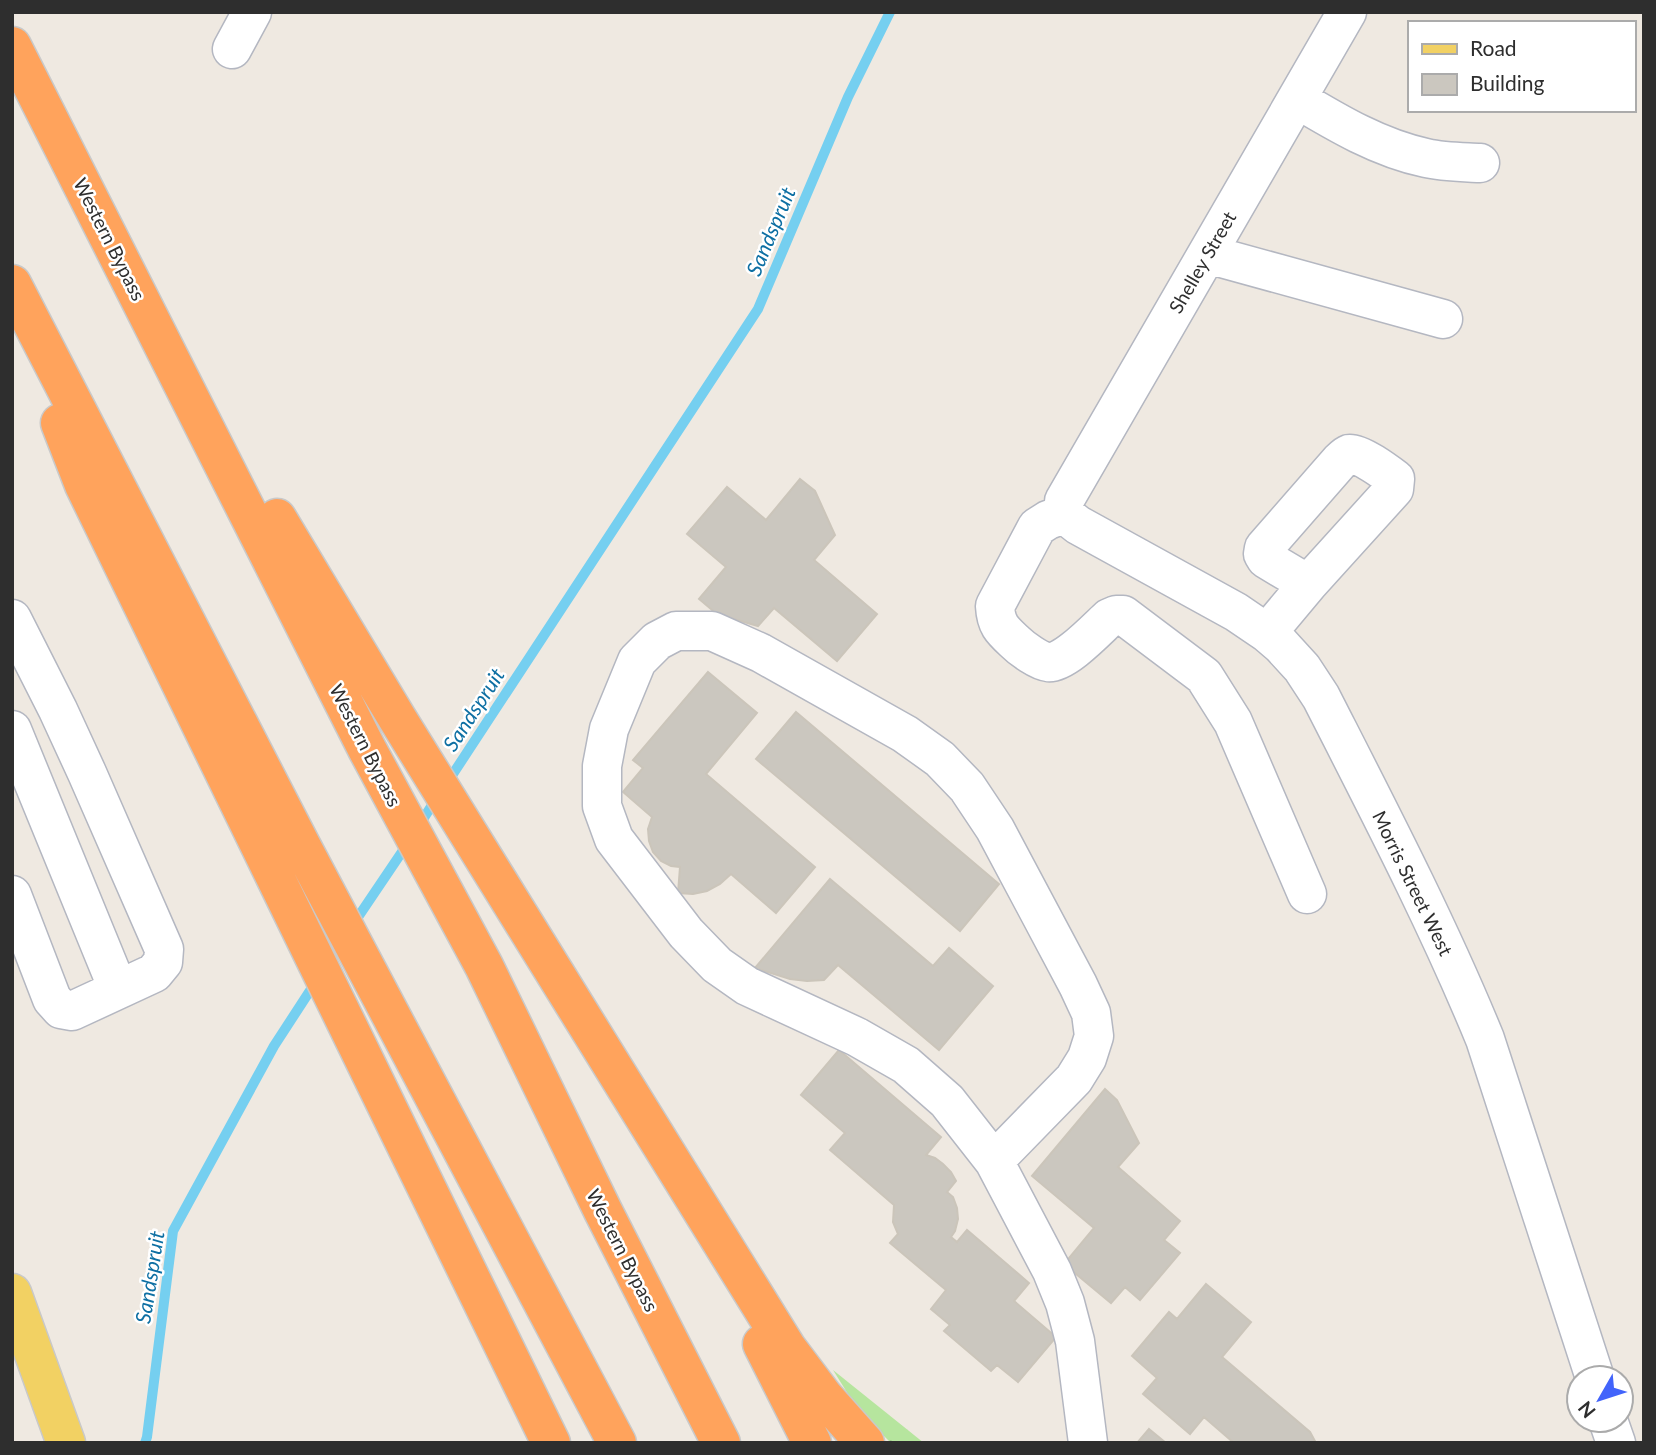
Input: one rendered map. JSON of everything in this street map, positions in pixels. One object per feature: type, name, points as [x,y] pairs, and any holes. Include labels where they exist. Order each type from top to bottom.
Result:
[{"type":"highway","name":"Western Bypass","points":[[12,46],[367,749],[484,966],[603,1211],[721,1443]]},
{"type":"highway","points":[[119,255],[397,718],[787,1348],[824,1397],[865,1443]]},
{"type":"highway","points":[[13,284],[302,846],[617,1443]]},
{"type":"highway","points":[[13,284],[84,485],[551,1443]]},
{"type":"highway","points":[[664,1148],[812,1443]]},
{"type":"main road","points":[[12,1293],[66,1443]]},
{"type":"street","points":[[232,49],[252,12]]},
{"type":"street","name":"Shelley Street","points":[[1064,514],[1064,501],[1347,12]]},
{"type":"street","points":[[1297,99],[1328,118],[1385,146],[1427,159],[1480,163]]},
{"type":"street","points":[[1207,254],[1443,319]]},
{"type":"street","points":[[1064,514],[1037,527],[995,606],[996,619],[1002,631],[1023,649],[1047,662],[1056,662],[1109,618],[1123,615],[1204,676],[1233,722],[1307,894]]},
{"type":"street","name":"Morris Street West","points":[[1064,514],[1079,525],[1236,612],[1267,633],[1302,668],[1321,697],[1434,924],[1485,1039],[1590,1364]]},
{"type":"street","points":[[1267,633],[1308,584]]},
{"type":"street","points":[[12,619],[24,673],[58,710],[164,948],[163,962],[154,973],[72,1012],[61,1009],[52,999],[12,895]]},
{"type":"street","points":[[994,1161],[1074,1079],[1087,1058],[1094,1035],[1091,1013],[995,829],[967,786],[940,760],[905,734],[773,660],[712,631],[676,631],[657,640],[637,661],[608,729],[602,766],[603,806],[614,839],[686,933],[717,965],[747,986],[856,1037],[906,1065],[947,1101],[994,1161],[1052,1271],[1065,1303],[1074,1341],[1087,1443]]},
{"type":"street","points":[[12,730],[118,989]]},
{"type":"green space","points":[[833,1370],[924,1443],[891,1443],[858,1410]]},
{"type":"building","points":[[800,479],[815,491],[835,535],[814,560],[877,614],[837,661],[774,608],[758,626],[717,614],[699,599],[726,567],[687,534],[727,487],[766,520]]},
{"type":"building","points":[[708,672],[757,713],[706,774],[815,867],[776,913],[731,874],[707,891],[678,893],[680,867],[661,861],[653,852],[648,829],[652,817],[623,792],[643,768],[633,760]]},
{"type":"building","points":[[796,712],[999,884],[960,931],[756,759]]},
{"type":"building","points":[[830,879],[933,966],[949,948],[993,986],[939,1050],[838,965],[824,980],[807,981],[790,979],[755,968]]},
{"type":"building","points":[[839,1050],[941,1137],[926,1155],[943,1164],[956,1181],[947,1192],[953,1197],[958,1219],[951,1237],[957,1242],[967,1230],[1029,1283],[1014,1301],[1056,1337],[1018,1382],[997,1365],[991,1371],[944,1331],[950,1325],[931,1309],[946,1290],[890,1243],[898,1234],[893,1222],[894,1205],[830,1150],[845,1133],[801,1095]]},
{"type":"building","points":[[1105,1089],[1117,1100],[1139,1143],[1118,1167],[1180,1221],[1164,1240],[1180,1253],[1140,1300],[1125,1287],[1111,1303],[1064,1264],[1094,1228],[1032,1176]]},
{"type":"building","points":[[1206,1284],[1251,1322],[1222,1357],[1310,1432],[1316,1443],[1234,1443],[1204,1417],[1190,1434],[1143,1394],[1157,1378],[1132,1356],[1169,1312],[1177,1319]]},
{"type":"building","points":[[1149,1429],[1166,1443],[1137,1443]]},
{"type":"waterway","name":"Sandspruit","points":[[447,783],[758,309],[848,97],[890,12]]},
{"type":"waterway","name":"Sandspruit","points":[[418,827],[436,799]]},
{"type":"waterway","name":"Sandspruit","points":[[352,926],[408,843]]},
{"type":"waterway","name":"Sandspruit","points":[[145,1443],[173,1231],[274,1046],[315,983]]}]
